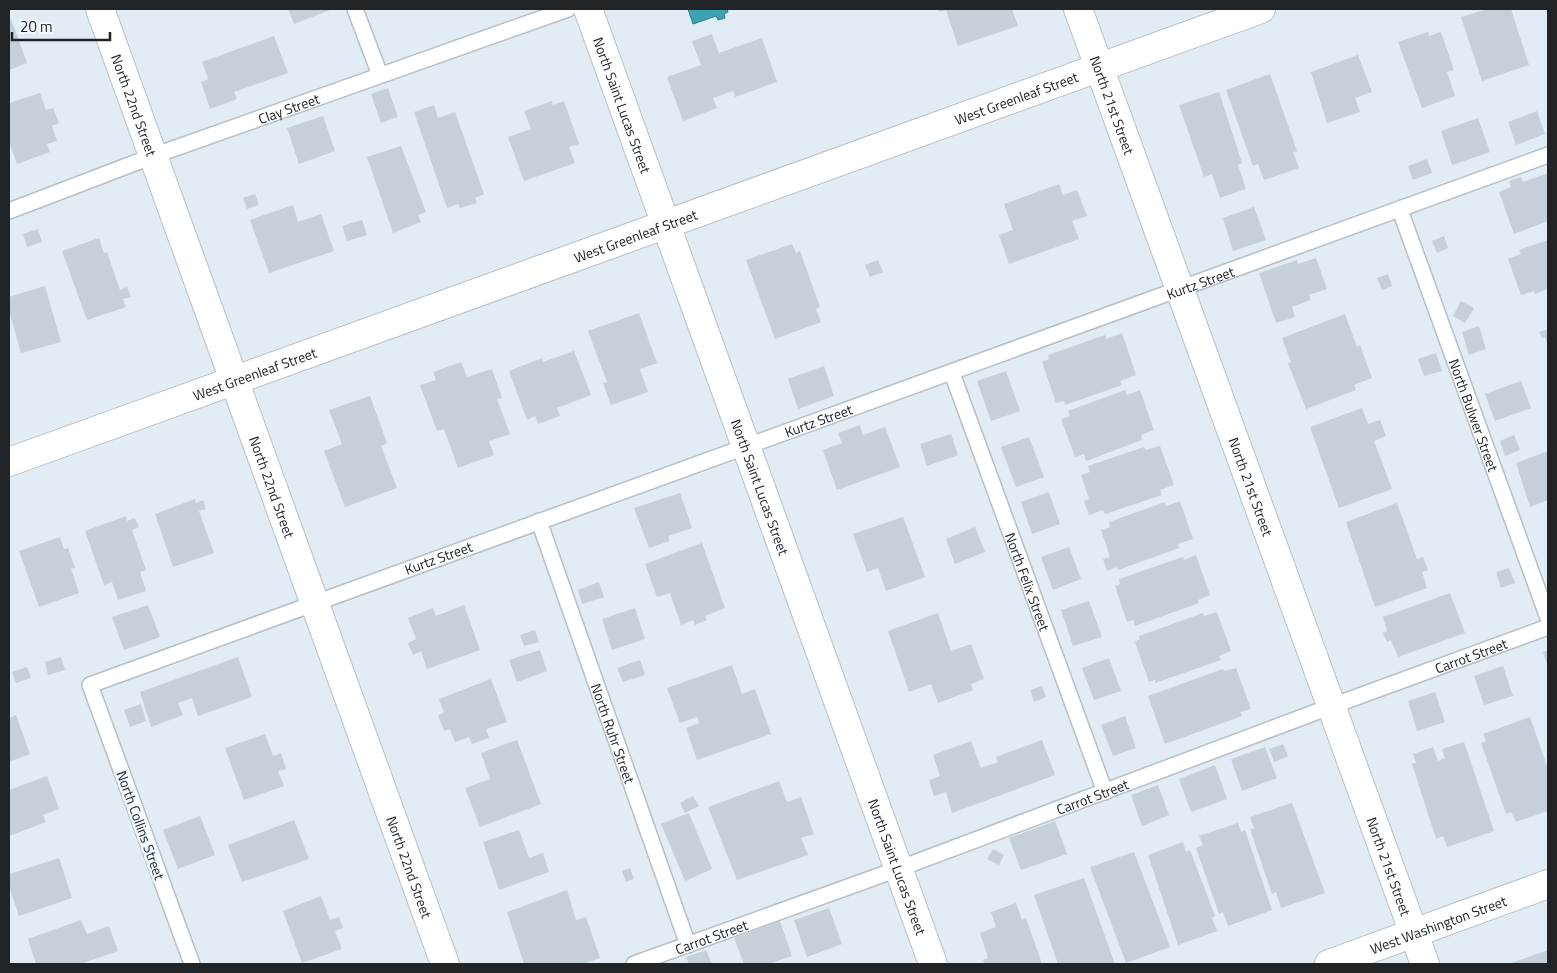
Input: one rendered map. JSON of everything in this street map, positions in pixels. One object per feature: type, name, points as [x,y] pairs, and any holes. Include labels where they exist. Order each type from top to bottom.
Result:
[{"type":"street","name":"North 22nd Street","points":[[100,9],[445,964]]},
{"type":"street","name":"North Saint Lucas Street","points":[[588,9],[933,964]]},
{"type":"street","name":"North 21st Street","points":[[1078,9],[1425,964]]},
{"type":"street","name":"West Greenleaf Street","points":[[9,462],[1262,9]]},
{"type":"street","name":"West Washington Street","points":[[1329,964],[1548,884]]},
{"type":"lane","points":[[355,9],[380,75]]},
{"type":"lane","name":"Clay Street","points":[[9,211],[153,156],[568,9]]},
{"type":"lane","name":"Kurtz Street","points":[[90,685],[1548,155]]},
{"type":"lane","name":"North Bulwer Street","points":[[1400,210],[1548,618]]},
{"type":"lane","name":"North Felix Street","points":[[952,373],[1105,792]]},
{"type":"lane","name":"North Ruhr Street","points":[[539,521],[688,945]]},
{"type":"lane","name":"Carrot Street","points":[[634,964],[898,869],[1548,627]]},
{"type":"lane","name":"North Collins Street","points":[[90,685],[192,964]]},
{"type":"water","points":[[688,9],[727,9],[728,12],[724,14],[725,18],[718,20],[716,16],[693,24]]},
{"type":"building","points":[[288,9],[329,9],[330,10],[294,24]]},
{"type":"building","points":[[938,9],[1012,9],[1018,26],[958,46],[946,10],[939,12]]},
{"type":"building","points":[[1487,9],[1511,9],[1529,65],[1482,81],[1461,17]]},
{"type":"building","points":[[11,19],[27,63],[9,70],[9,20]]},
{"type":"building","points":[[1428,32],[1429,36],[1441,32],[1454,70],[1447,72],[1455,96],[1422,108],[1398,42]]},
{"type":"building","points":[[712,34],[719,53],[762,38],[777,82],[735,97],[733,91],[713,98],[717,108],[683,121],[667,77],[701,65],[692,41]]},
{"type":"building","points":[[274,36],[288,73],[234,92],[237,99],[210,109],[201,82],[208,79],[202,62]]},
{"type":"building","points":[[1358,55],[1372,92],[1355,98],[1360,112],[1327,123],[1311,72]]},
{"type":"building","points":[[1270,74],[1297,151],[1293,152],[1299,168],[1264,180],[1258,164],[1253,166],[1226,90]]},
{"type":"building","points":[[388,88],[398,117],[381,123],[371,94]]},
{"type":"building","points":[[1219,92],[1242,163],[1238,165],[1246,189],[1220,198],[1212,174],[1204,177],[1179,105]]},
{"type":"building","points":[[40,93],[46,110],[53,108],[59,123],[52,126],[57,141],[47,144],[50,152],[17,164],[9,142],[9,103]]},
{"type":"building","points":[[552,101],[553,105],[564,101],[579,144],[569,147],[575,163],[524,181],[508,137],[531,129],[524,111]]},
{"type":"building","points":[[434,105],[438,118],[455,112],[484,194],[475,198],[477,203],[460,208],[458,204],[447,208],[414,112]]},
{"type":"building","points":[[1537,111],[1545,134],[1516,145],[1508,122]]},
{"type":"building","points":[[323,116],[335,151],[299,164],[287,128]]},
{"type":"building","points":[[1478,118],[1490,152],[1452,165],[1441,131]]},
{"type":"building","points":[[401,146],[426,212],[418,215],[421,222],[393,233],[367,157]]},
{"type":"building","points":[[1427,159],[1432,173],[1413,180],[1408,166]]},
{"type":"building","points":[[1548,173],[1548,221],[1514,234],[1499,192],[1511,187],[1509,181],[1521,177],[1523,182]]},
{"type":"building","points":[[1059,184],[1063,195],[1077,190],[1087,216],[1072,221],[1079,239],[1009,264],[999,235],[1013,230],[1004,204]]},
{"type":"building","points":[[255,194],[259,205],[247,209],[243,198]]},
{"type":"building","points":[[293,205],[298,222],[321,214],[334,251],[269,273],[250,220]]},
{"type":"building","points":[[1254,207],[1266,240],[1233,251],[1223,218]]},
{"type":"building","points":[[362,220],[367,235],[347,241],[342,226]]},
{"type":"building","points":[[38,229],[42,242],[27,247],[23,234]]},
{"type":"building","points":[[1444,236],[1448,248],[1437,253],[1432,241]]},
{"type":"building","points":[[99,238],[104,253],[107,252],[120,290],[127,287],[131,297],[123,299],[126,307],[87,320],[62,251]]},
{"type":"building","points":[[1548,240],[1548,289],[1535,294],[1534,291],[1521,295],[1508,259],[1521,254],[1519,250]]},
{"type":"building","points":[[792,244],[796,253],[800,251],[820,307],[816,309],[821,322],[775,339],[746,260]]},
{"type":"building","points":[[1316,258],[1327,289],[1309,295],[1311,300],[1292,307],[1295,317],[1276,323],[1259,273],[1297,260],[1298,264]]},
{"type":"building","points":[[878,260],[883,272],[870,277],[865,265]]},
{"type":"building","points":[[1388,274],[1392,286],[1382,290],[1377,278]]},
{"type":"building","points":[[45,286],[61,342],[21,353],[9,311],[9,297]]},
{"type":"building","points":[[1461,301],[1474,308],[1465,323],[1453,316]]},
{"type":"building","points":[[639,313],[657,363],[640,369],[648,392],[611,405],[603,383],[607,382],[588,331]]},
{"type":"building","points":[[1345,314],[1357,347],[1360,345],[1372,378],[1354,385],[1356,390],[1306,409],[1288,363],[1291,362],[1282,338]]},
{"type":"building","points":[[1479,326],[1486,349],[1469,355],[1462,332]]},
{"type":"building","points":[[1548,330],[1548,345],[1545,337],[1542,338],[1539,332]]},
{"type":"building","points":[[1122,333],[1136,375],[1120,381],[1122,385],[1065,405],[1064,401],[1056,403],[1042,362],[1049,359],[1048,355],[1105,335],[1106,339]]},
{"type":"building","points":[[574,351],[591,395],[557,408],[560,416],[538,424],[535,416],[527,420],[509,371],[542,358],[543,362]]},
{"type":"building","points":[[1436,353],[1442,371],[1424,376],[1418,359]]},
{"type":"building","points":[[461,362],[467,377],[492,369],[502,398],[497,399],[510,434],[489,441],[494,455],[458,468],[444,429],[437,431],[420,385],[436,380],[433,372]]},
{"type":"building","points":[[824,366],[834,396],[798,409],[788,379]]},
{"type":"building","points":[[1006,371],[1020,411],[991,421],[977,381]]},
{"type":"building","points":[[1521,381],[1531,408],[1495,421],[1485,394]]},
{"type":"building","points":[[1125,390],[1127,395],[1140,390],[1154,430],[1141,435],[1142,440],[1086,461],[1084,454],[1075,457],[1061,419],[1070,416],[1068,411]]},
{"type":"building","points":[[370,396],[387,443],[381,446],[397,488],[345,507],[324,451],[342,444],[329,410]]},
{"type":"building","points":[[1362,408],[1368,424],[1380,420],[1386,436],[1374,441],[1392,489],[1339,508],[1310,427]]},
{"type":"building","points":[[860,425],[863,435],[885,427],[900,467],[837,490],[823,450],[842,443],[838,433]]},
{"type":"building","points":[[951,434],[958,455],[927,466],[920,444]]},
{"type":"building","points":[[1514,435],[1520,450],[1505,456],[1500,441]]},
{"type":"building","points":[[1029,437],[1044,477],[1016,487],[1001,447]]},
{"type":"building","points":[[1160,446],[1174,485],[1160,490],[1162,495],[1105,514],[1103,510],[1089,515],[1084,501],[1089,499],[1081,475],[1090,472],[1088,466],[1144,447],[1146,450]]},
{"type":"building","points":[[1548,451],[1548,500],[1530,507],[1516,463]]},
{"type":"building","points":[[1049,492],[1060,524],[1032,534],[1021,502]]},
{"type":"building","points":[[680,493],[692,528],[668,536],[670,541],[649,548],[634,508]]},
{"type":"building","points":[[195,499],[196,503],[203,500],[206,509],[199,511],[214,553],[173,567],[155,514]]},
{"type":"building","points":[[1180,501],[1193,539],[1178,544],[1179,548],[1118,570],[1117,567],[1107,571],[1103,559],[1110,557],[1101,530],[1110,527],[1109,522],[1165,502],[1166,506]]},
{"type":"building","points":[[1397,503],[1417,559],[1423,557],[1428,570],[1422,572],[1427,588],[1375,607],[1346,522]]},
{"type":"building","points":[[126,516],[127,521],[135,518],[139,527],[132,530],[146,570],[140,572],[146,591],[118,600],[112,582],[104,585],[85,531]]},
{"type":"building","points":[[903,517],[925,577],[886,591],[878,568],[867,572],[853,534]]},
{"type":"building","points":[[975,527],[985,552],[955,564],[946,539]]},
{"type":"building","points":[[60,537],[64,549],[68,548],[75,568],[71,569],[79,593],[39,607],[19,551]]},
{"type":"building","points":[[702,543],[725,608],[705,616],[707,620],[695,625],[693,620],[681,625],[670,593],[657,597],[645,564]]},
{"type":"building","points":[[1069,547],[1081,579],[1053,590],[1041,557]]},
{"type":"building","points":[[1196,555],[1210,595],[1198,600],[1199,603],[1135,626],[1133,620],[1127,622],[1115,586],[1120,584],[1119,579],[1183,557],[1184,560]]},
{"type":"building","points":[[1509,568],[1515,583],[1501,588],[1496,572]]},
{"type":"building","points":[[599,582],[604,597],[582,604],[578,590]]},
{"type":"building","points":[[1450,593],[1465,633],[1398,657],[1391,640],[1387,642],[1383,633],[1387,631],[1383,617]]},
{"type":"building","points":[[1089,601],[1102,637],[1073,646],[1061,610]]},
{"type":"building","points":[[148,605],[160,637],[124,650],[112,617]]},
{"type":"building","points":[[464,605],[480,650],[427,669],[421,651],[413,655],[408,643],[416,639],[408,618],[433,608],[436,616]]},
{"type":"building","points":[[635,608],[645,639],[612,650],[602,619]]},
{"type":"building","points":[[1217,612],[1231,651],[1219,656],[1221,660],[1155,683],[1155,680],[1149,682],[1135,642],[1140,639],[1139,636],[1203,613],[1204,616]]},
{"type":"building","points":[[938,613],[951,651],[971,644],[984,679],[971,684],[973,690],[938,703],[931,684],[909,692],[888,631]]},
{"type":"building","points":[[535,630],[539,642],[524,646],[520,635]]},
{"type":"building","points":[[540,650],[547,671],[517,682],[509,660]]},
{"type":"building","points":[[1548,650],[1548,668],[1543,652]]},
{"type":"building","points":[[61,657],[65,670],[48,675],[45,662]]},
{"type":"building","points":[[238,657],[252,697],[198,716],[192,698],[178,703],[183,715],[151,727],[140,692]]},
{"type":"building","points":[[1109,658],[1121,691],[1094,700],[1082,668]]},
{"type":"building","points":[[640,660],[645,675],[623,682],[617,668]]},
{"type":"building","points":[[732,665],[742,694],[755,689],[771,734],[697,760],[686,728],[699,723],[697,717],[680,723],[667,688]]},
{"type":"building","points":[[1503,666],[1513,696],[1484,705],[1474,676]]},
{"type":"building","points":[[27,667],[31,678],[16,683],[12,672]]},
{"type":"building","points":[[1236,668],[1251,709],[1240,712],[1242,716],[1165,744],[1148,696],[1223,669],[1224,671]]},
{"type":"building","points":[[491,679],[507,722],[486,729],[489,738],[472,744],[469,737],[455,742],[450,729],[444,731],[438,715],[444,713],[439,699]]},
{"type":"building","points":[[1042,686],[1046,697],[1034,702],[1030,690]]},
{"type":"building","points":[[1435,692],[1445,722],[1417,731],[1408,701]]},
{"type":"building","points":[[141,704],[146,721],[130,727],[124,710]]},
{"type":"building","points":[[16,715],[30,754],[9,762],[9,718]]},
{"type":"building","points":[[1125,716],[1136,748],[1113,756],[1101,725]]},
{"type":"building","points":[[1530,717],[1548,769],[1548,811],[1516,822],[1511,812],[1506,814],[1481,743],[1486,741],[1483,734]]},
{"type":"building","points":[[265,734],[273,756],[281,753],[286,769],[278,771],[284,786],[244,800],[225,748]]},
{"type":"building","points":[[517,740],[541,804],[480,827],[465,788],[490,779],[481,753]]},
{"type":"building","points":[[1042,740],[1055,775],[952,813],[946,792],[934,796],[929,780],[940,776],[933,755],[971,741],[981,768],[998,762],[996,757]]},
{"type":"building","points":[[1464,742],[1494,831],[1447,847],[1443,836],[1436,839],[1412,764],[1416,763],[1413,754],[1433,747],[1438,761],[1445,758],[1442,749]]},
{"type":"building","points":[[1283,744],[1288,756],[1274,762],[1269,749]]},
{"type":"building","points":[[1265,747],[1277,778],[1242,791],[1231,759]]},
{"type":"building","points":[[1215,765],[1227,799],[1191,812],[1179,779]]},
{"type":"building","points":[[47,776],[59,809],[43,815],[46,822],[9,836],[9,790]]},
{"type":"building","points":[[779,781],[787,802],[801,797],[814,834],[801,838],[808,855],[737,880],[708,807]]},
{"type":"building","points":[[1158,785],[1169,815],[1142,826],[1131,795]]},
{"type":"building","points":[[693,796],[699,806],[685,813],[680,803]]},
{"type":"building","points":[[1292,803],[1325,893],[1281,908],[1276,892],[1272,894],[1250,829],[1254,828],[1250,817]]},
{"type":"building","points":[[689,813],[712,869],[685,881],[661,824]]},
{"type":"building","points":[[200,816],[215,855],[178,869],[163,830]]},
{"type":"building","points":[[294,820],[309,859],[242,882],[228,845]]},
{"type":"building","points":[[1055,821],[1067,854],[1021,870],[1009,838]]},
{"type":"building","points":[[1238,823],[1241,832],[1245,830],[1272,910],[1228,926],[1223,912],[1219,914],[1196,848],[1203,845],[1199,836]]},
{"type":"building","points":[[519,830],[529,858],[543,853],[549,872],[499,890],[483,842]]},
{"type":"building","points":[[1183,842],[1186,852],[1190,850],[1215,916],[1212,918],[1217,931],[1178,945],[1148,855]]},
{"type":"building","points":[[993,849],[1004,855],[999,865],[987,859]]},
{"type":"building","points":[[1134,852],[1170,947],[1126,963],[1090,867]]},
{"type":"building","points":[[59,858],[72,898],[19,916],[9,886],[9,874]]},
{"type":"building","points":[[630,868],[634,879],[626,882],[622,871]]},
{"type":"building","points":[[1084,878],[1115,964],[1058,964],[1034,895]]},
{"type":"building","points":[[567,890],[576,920],[586,917],[600,958],[583,964],[524,964],[507,912]]},
{"type":"building","points":[[321,896],[330,920],[339,917],[343,928],[335,931],[342,949],[302,963],[283,911]]},
{"type":"building","points":[[1016,903],[1022,920],[1026,918],[1042,964],[985,964],[983,960],[988,958],[980,933],[996,927],[991,912]]},
{"type":"building","points":[[829,908],[842,944],[807,957],[794,920]]},
{"type":"building","points":[[81,920],[87,934],[109,926],[118,951],[80,964],[36,964],[28,939]]},
{"type":"building","points":[[780,921],[792,956],[769,964],[744,964],[734,938]]},
{"type":"building","points":[[706,950],[712,964],[689,964],[686,957]]},
{"type":"building","points":[[1548,950],[1548,964],[1508,964]]}]
